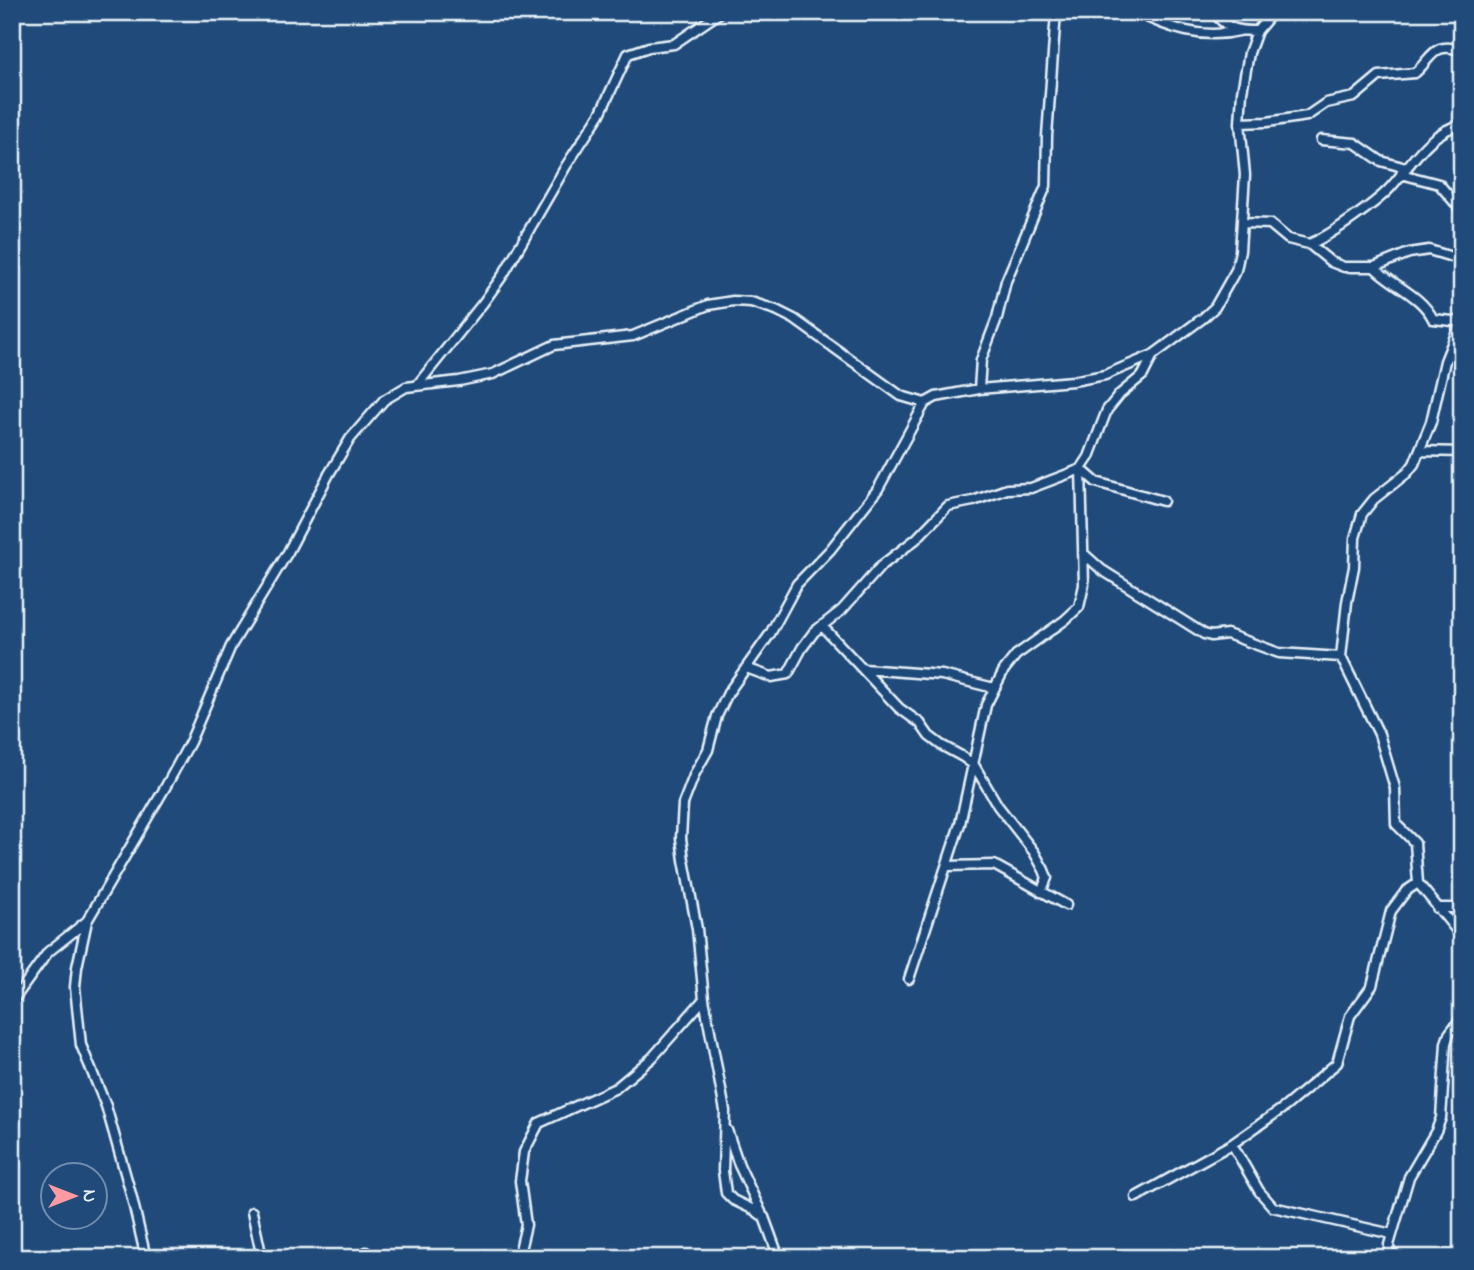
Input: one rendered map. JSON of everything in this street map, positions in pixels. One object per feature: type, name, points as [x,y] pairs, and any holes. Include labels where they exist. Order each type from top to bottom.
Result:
[{"type":"street","points":[[418,384],[503,275],[566,166],[600,114],[628,54],[649,47],[674,44],[721,12]]},
{"type":"street","points":[[979,389],[981,360],[997,318],[1006,281],[1046,186],[1056,12]]},
{"type":"street","points":[[1136,12],[1185,32],[1203,35],[1257,32]]},
{"type":"street","points":[[1214,12],[1227,27],[1239,32]]},
{"type":"street","points":[[779,1258],[764,1217],[739,1165],[726,1124],[718,1063],[704,999],[695,921],[681,838],[683,804],[708,750],[720,707],[770,634],[797,583],[830,550],[878,489],[925,403],[936,397],[979,389],[1048,384],[1105,375],[1153,355],[1215,307],[1236,270],[1244,223],[1245,175],[1240,123],[1249,53],[1257,32],[1273,12]]},
{"type":"street","points":[[1240,123],[1307,116],[1326,103],[1354,97],[1379,76],[1415,73],[1430,55],[1442,47],[1462,51]]},
{"type":"street","points":[[1309,244],[1326,237],[1382,195],[1424,145],[1462,124]]},
{"type":"street","points":[[1321,140],[1355,143],[1403,171],[1439,184],[1462,211]]},
{"type":"street","points":[[1244,223],[1270,224],[1288,239],[1309,244],[1320,255],[1338,265],[1374,267],[1409,253],[1429,250],[1462,260]]},
{"type":"street","points":[[1374,267],[1388,280],[1424,304],[1433,319],[1461,321],[1445,362],[1432,422],[1420,451],[1407,473],[1374,499],[1362,514],[1355,538],[1354,567],[1341,657],[1379,734],[1395,788],[1396,824],[1415,843],[1418,883],[1462,937]]},
{"type":"street","points":[[146,1258],[106,1106],[81,1045],[75,987],[87,921],[190,742],[231,646],[288,552],[350,439],[384,400],[397,391],[418,384],[459,381],[493,374],[554,345],[633,336],[708,305],[751,302],[794,319],[901,396],[925,403]]},
{"type":"street","points":[[909,979],[969,792],[980,723],[994,688],[1016,655],[1079,607],[1084,585],[1081,469],[1089,457],[1107,410],[1120,394],[1143,375],[1153,355]]},
{"type":"street","points":[[1420,451],[1462,452]]},
{"type":"street","points":[[1081,469],[1096,482],[1163,501]]},
{"type":"street","points":[[746,668],[762,675],[785,676],[807,640],[851,601],[881,566],[916,539],[948,506],[973,501],[1007,489],[1031,488],[1081,469]]},
{"type":"street","points":[[1083,552],[1102,570],[1204,634],[1227,634],[1279,653],[1341,657]]},
{"type":"street","points":[[822,626],[887,697],[920,723],[932,739],[974,765],[998,807],[1034,852],[1044,870],[1046,878],[1041,892]]},
{"type":"street","points":[[864,669],[942,675],[994,688]]},
{"type":"street","points":[[947,866],[994,865],[1066,905]]},
{"type":"street","points":[[1136,1197],[1232,1144],[1286,1106],[1337,1063],[1350,1016],[1372,986],[1391,911],[1406,891],[1418,883]]},
{"type":"street","points":[[1437,908],[1462,908]]},
{"type":"street","points":[[12,1002],[48,952],[87,921]]},
{"type":"street","points":[[518,1258],[526,1225],[520,1181],[524,1152],[532,1132],[539,1123],[616,1088],[652,1058],[704,999]]},
{"type":"street","points":[[1390,1258],[1392,1234],[1409,1177],[1441,1118],[1446,1043],[1449,1034],[1462,1017]]},
{"type":"street","points":[[726,1124],[723,1171],[726,1193],[733,1200],[764,1217]]},
{"type":"street","points":[[1232,1144],[1259,1191],[1273,1207],[1392,1234]]},
{"type":"street","points":[[252,1212],[262,1258]]}]
